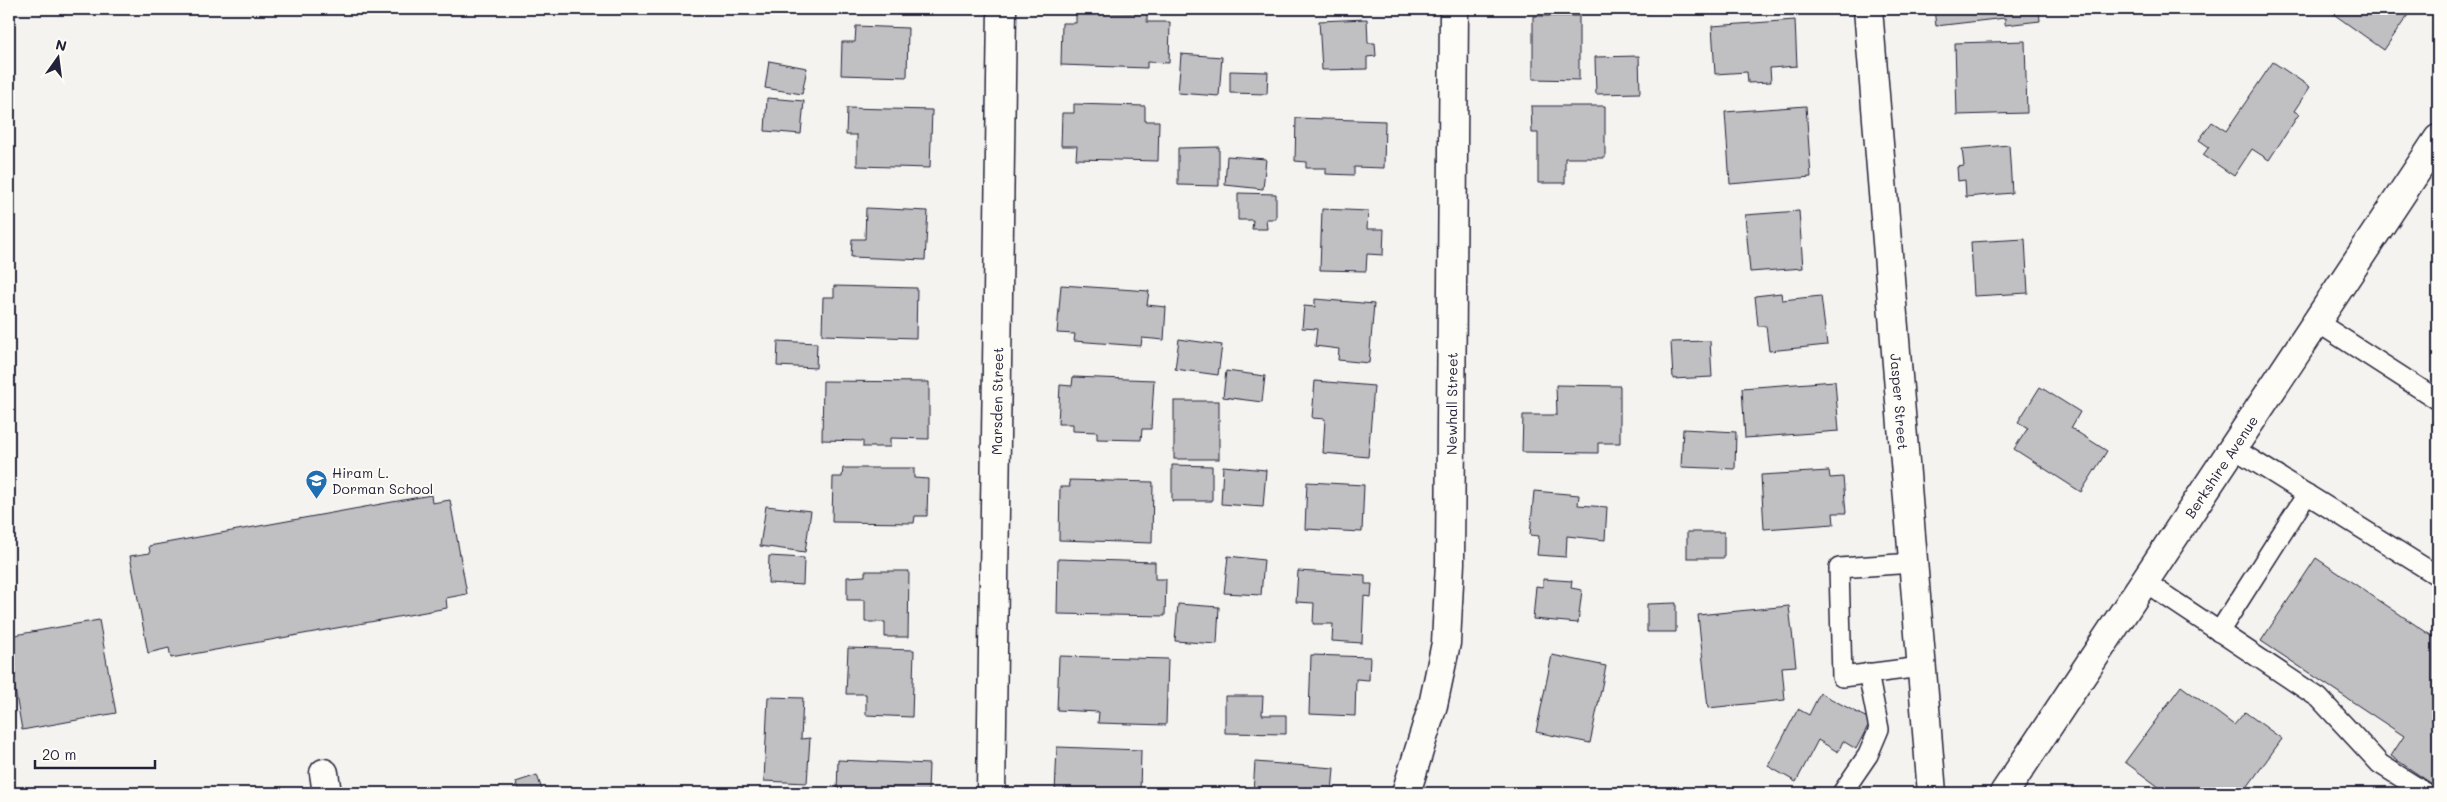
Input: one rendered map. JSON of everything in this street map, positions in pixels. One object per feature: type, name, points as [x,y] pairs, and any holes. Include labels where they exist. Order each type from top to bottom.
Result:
[{"type":"main road","name":"Marsden Street","points":[[991,793],[1002,9]]},
{"type":"main road","name":"Newhall Street","points":[[1406,793],[1433,705],[1446,643],[1450,564],[1454,9]]},
{"type":"main road","name":"Jasper Street","points":[[1868,9],[1932,793]]},
{"type":"main road","name":"Berkshire Avenue","points":[[2004,793],[2438,140]]},
{"type":"lane","points":[[2317,322],[2438,400]]},
{"type":"lane","points":[[2233,448],[2438,576]]},
{"type":"lane","points":[[2219,632],[2307,494]]},
{"type":"lane","points":[[1912,563],[1838,568],[1842,676],[1921,667]]},
{"type":"lane","points":[[2145,582],[2318,698],[2380,764],[2426,793]]},
{"type":"lane","points":[[1842,793],[1868,755],[1879,729],[1868,673]]},
{"type":"building","points":[[1643,9],[1679,9],[1644,14]]},
{"type":"building","points":[[1934,9],[2039,9],[2040,21],[2005,25],[2005,18],[1936,26]]},
{"type":"building","points":[[2412,9],[2384,50],[2328,10]]},
{"type":"building","points":[[1076,11],[1147,13],[1147,22],[1170,22],[1169,63],[1147,62],[1147,68],[1061,65],[1062,23],[1076,23]]},
{"type":"building","points":[[1533,16],[1579,16],[1579,80],[1533,79]]},
{"type":"building","points":[[1367,19],[1368,43],[1375,43],[1376,56],[1367,57],[1367,69],[1322,70],[1319,21]]},
{"type":"building","points":[[1795,20],[1797,66],[1770,68],[1771,82],[1748,83],[1747,72],[1715,74],[1712,26]]},
{"type":"building","points":[[856,26],[908,28],[907,77],[841,75],[842,42],[855,42]]},
{"type":"building","points":[[2025,41],[2027,113],[1957,115],[1955,43]]},
{"type":"building","points":[[1181,54],[1222,57],[1219,96],[1178,93]]},
{"type":"building","points":[[1639,56],[1640,93],[1596,94],[1595,57]]},
{"type":"building","points":[[769,61],[807,68],[802,94],[765,88]]},
{"type":"building","points":[[2273,62],[2310,87],[2294,111],[2299,114],[2269,160],[2252,149],[2234,176],[2203,155],[2209,147],[2199,140],[2212,122],[2226,131]]},
{"type":"building","points":[[1230,71],[1268,72],[1267,94],[1230,93]]},
{"type":"building","points":[[767,98],[804,101],[801,134],[765,131]]},
{"type":"building","points":[[1074,104],[1145,106],[1145,121],[1159,121],[1158,161],[1076,159],[1077,146],[1061,146],[1062,113],[1074,113]]},
{"type":"building","points":[[1531,106],[1605,106],[1605,158],[1565,158],[1565,183],[1538,183],[1538,133],[1532,133]]},
{"type":"building","points":[[1806,106],[1811,177],[1730,184],[1725,112]]},
{"type":"building","points":[[847,108],[932,110],[930,168],[857,166],[857,135],[846,135]]},
{"type":"building","points":[[1296,118],[1385,121],[1384,168],[1354,167],[1354,175],[1326,174],[1326,168],[1306,168],[1306,162],[1295,161]]},
{"type":"building","points":[[2009,145],[2012,193],[1966,197],[1965,180],[1958,181],[1957,167],[1964,166],[1962,149]]},
{"type":"building","points":[[1219,147],[1219,186],[1178,185],[1178,148]]},
{"type":"building","points":[[1227,156],[1266,159],[1263,189],[1225,185]]},
{"type":"building","points":[[1238,193],[1276,194],[1276,219],[1266,219],[1267,229],[1252,229],[1253,220],[1238,220]]},
{"type":"building","points":[[866,208],[928,211],[925,260],[851,257],[852,239],[865,239]]},
{"type":"building","points":[[1322,209],[1368,211],[1367,229],[1384,229],[1383,255],[1367,254],[1366,271],[1320,270]]},
{"type":"building","points":[[1799,211],[1803,268],[1750,272],[1745,215]]},
{"type":"building","points":[[2025,239],[2028,293],[1974,296],[1971,242]]},
{"type":"building","points":[[1061,285],[1149,291],[1147,305],[1166,307],[1164,340],[1142,338],[1141,346],[1074,341],[1075,334],[1057,333]]},
{"type":"building","points":[[834,286],[917,288],[916,338],[822,335],[823,297],[834,297]]},
{"type":"building","points":[[1781,293],[1782,300],[1821,296],[1827,345],[1769,351],[1766,326],[1758,326],[1755,296]]},
{"type":"building","points":[[1315,299],[1374,304],[1369,363],[1338,360],[1339,349],[1315,346],[1317,329],[1302,328],[1304,306],[1315,307]]},
{"type":"building","points":[[1179,339],[1222,345],[1218,375],[1175,369]]},
{"type":"building","points":[[778,341],[817,343],[816,368],[777,366]]},
{"type":"building","points":[[1710,341],[1712,377],[1673,379],[1671,342]]},
{"type":"building","points":[[1226,371],[1265,376],[1262,402],[1223,397]]},
{"type":"building","points":[[1073,377],[1154,380],[1151,429],[1142,429],[1141,440],[1097,439],[1097,432],[1073,431],[1073,424],[1058,424],[1060,385],[1072,386]]},
{"type":"building","points":[[823,381],[929,382],[929,439],[890,438],[890,447],[863,447],[863,441],[822,440]]},
{"type":"building","points":[[1315,381],[1374,386],[1368,457],[1323,453],[1325,419],[1312,418]]},
{"type":"building","points":[[1835,381],[1839,431],[1745,438],[1742,388]]},
{"type":"building","points":[[1556,385],[1620,386],[1620,443],[1598,443],[1598,453],[1522,452],[1523,415],[1557,415]]},
{"type":"building","points":[[2040,387],[2080,412],[2071,428],[2107,451],[2081,492],[2014,449],[2028,428],[2018,422]]},
{"type":"building","points":[[1174,401],[1219,401],[1219,459],[1174,459]]},
{"type":"building","points":[[1683,429],[1736,432],[1735,469],[1681,467]]},
{"type":"building","points":[[1172,465],[1212,466],[1212,501],[1172,501]]},
{"type":"building","points":[[1223,466],[1266,470],[1263,507],[1221,504]]},
{"type":"building","points":[[843,468],[914,468],[914,478],[928,479],[927,516],[915,516],[914,523],[832,522],[833,477],[842,477]]},
{"type":"building","points":[[1829,471],[1830,478],[1843,477],[1846,513],[1833,513],[1834,524],[1764,529],[1761,475]]},
{"type":"building","points":[[1069,480],[1153,482],[1152,543],[1059,540],[1060,487],[1070,487]]},
{"type":"building","points":[[1307,482],[1364,485],[1362,532],[1305,529]]},
{"type":"building","points":[[1534,491],[1579,495],[1578,505],[1607,507],[1605,540],[1567,536],[1566,557],[1537,555],[1539,536],[1530,535]]},
{"type":"building","points":[[431,495],[432,503],[450,500],[467,594],[446,598],[447,608],[171,658],[169,648],[148,653],[130,556],[150,553],[149,546]]},
{"type":"building","points":[[766,506],[811,511],[805,552],[760,546]]},
{"type":"building","points":[[1687,532],[1724,532],[1724,558],[1687,558]]},
{"type":"building","points":[[769,556],[804,558],[803,585],[768,583]]},
{"type":"building","points":[[1228,556],[1264,560],[1261,595],[1224,593]]},
{"type":"building","points":[[2316,558],[2438,640],[2438,788],[2391,756],[2404,736],[2261,641]]},
{"type":"building","points":[[1058,559],[1155,562],[1155,579],[1166,579],[1165,616],[1057,614]]},
{"type":"building","points":[[865,571],[909,571],[908,637],[885,637],[885,622],[865,622],[865,600],[847,600],[847,577],[865,576]]},
{"type":"building","points":[[1298,571],[1365,575],[1365,584],[1372,584],[1371,597],[1364,596],[1362,643],[1332,641],[1333,624],[1313,624],[1314,603],[1296,602]]},
{"type":"building","points":[[1543,579],[1572,581],[1571,588],[1582,590],[1578,623],[1533,619],[1536,586],[1543,587]]},
{"type":"building","points":[[1676,603],[1676,632],[1647,632],[1647,604]]},
{"type":"building","points":[[1178,604],[1219,607],[1217,644],[1175,641]]},
{"type":"building","points":[[1789,606],[1796,666],[1782,667],[1785,700],[1708,708],[1698,615]]},
{"type":"building","points":[[99,620],[116,713],[22,730],[9,655],[9,636]]},
{"type":"building","points":[[848,648],[914,650],[912,717],[866,715],[866,694],[846,694]]},
{"type":"building","points":[[1311,655],[1370,657],[1369,680],[1356,679],[1355,716],[1309,714]]},
{"type":"building","points":[[1552,655],[1606,666],[1590,743],[1536,732]]},
{"type":"building","points":[[1059,656],[1168,659],[1166,725],[1098,723],[1099,712],[1057,710]]},
{"type":"building","points":[[2181,686],[2234,725],[2245,712],[2282,739],[2243,793],[2167,793],[2125,762]]},
{"type":"building","points":[[1820,693],[1871,720],[1856,749],[1843,741],[1838,752],[1818,740],[1796,782],[1768,766],[1798,709],[1809,715]]},
{"type":"building","points":[[1225,696],[1263,696],[1262,715],[1286,715],[1286,734],[1225,733]]},
{"type":"building","points":[[768,697],[803,698],[801,739],[810,738],[807,783],[764,781]]},
{"type":"building","points":[[1057,747],[1141,750],[1140,793],[1055,793]]},
{"type":"building","points":[[838,760],[929,764],[928,793],[837,793]]},
{"type":"building","points":[[1255,762],[1334,768],[1332,793],[1253,793]]},
{"type":"building","points":[[537,775],[543,793],[519,793],[516,782]]},
{"type":"place","name":"Hiram L. Dorman School","points":[[316,499]]}]
